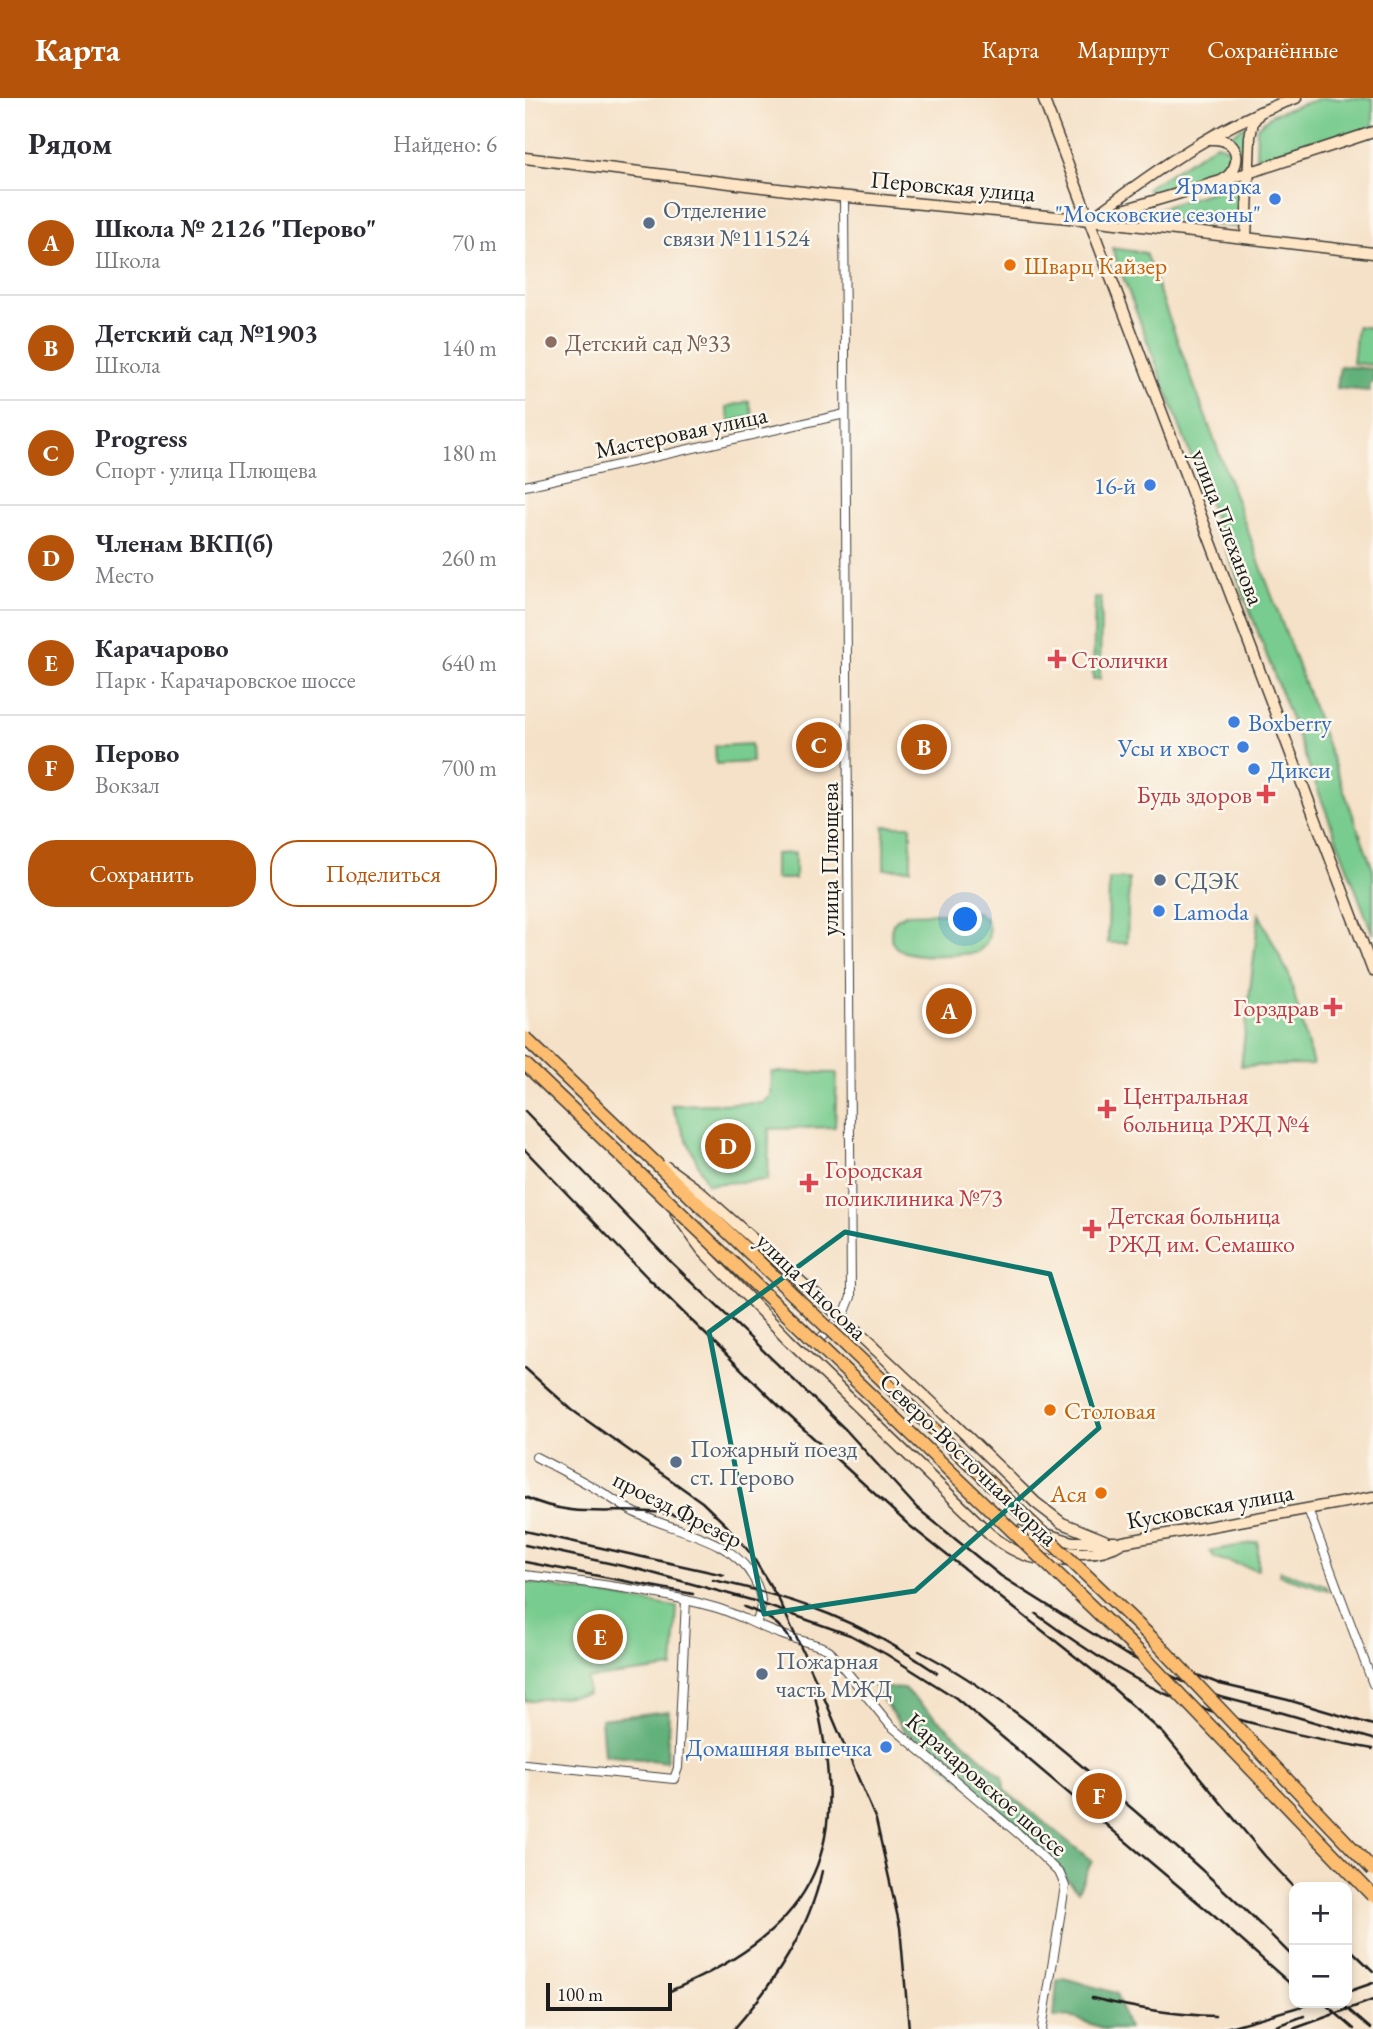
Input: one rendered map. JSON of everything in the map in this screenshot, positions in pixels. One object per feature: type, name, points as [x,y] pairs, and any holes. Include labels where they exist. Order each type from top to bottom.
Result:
[{"type":"main road","name":"Северо-Восточная хорда","points":[[525,1039],[1155,1641],[1373,1870]]},
{"type":"main road","name":"Северо-Восточная хорда","points":[[525,1064],[1142,1655],[1373,1896]]},
{"type":"street","name":"улица Плеханова","points":[[1043,98],[1373,971]]},
{"type":"street","points":[[1090,220],[1208,139],[1266,108],[1296,98]]},
{"type":"street","points":[[1246,238],[1253,122],[1266,108]]},
{"type":"street","points":[[1090,220],[1373,132]]},
{"type":"street","points":[[1208,139],[1224,139],[1236,152],[1232,171],[1220,181]]},
{"type":"street","name":"Перовская улица","points":[[526,156],[844,197],[1090,220],[1373,253]]},
{"type":"street","name":"улица Плющева","points":[[818,1341],[845,1312],[851,1297],[844,197]]},
{"type":"street","name":"Мастеровая улица","points":[[525,486],[845,414]]},
{"type":"street","name":"улица Аносова","points":[[525,1039],[1031,1526],[1040,1533],[1072,1542],[1123,1542]]},
{"type":"street","name":"улица Аносова","points":[[525,1059],[1024,1535],[1056,1549]]},
{"type":"street","points":[[641,1149],[698,1190],[855,1331],[1036,1503],[1062,1524],[1110,1542]]},
{"type":"street","points":[[663,1197],[702,1250],[788,1339],[991,1535],[1024,1556],[1068,1559],[1086,1553]]},
{"type":"street","name":"проезд Фрезер","points":[[536,1457],[599,1490],[632,1511],[716,1544],[736,1556],[750,1571],[763,1598],[756,1624]]},
{"type":"street","name":"Кусковская улица","points":[[1056,1549],[1086,1553],[1123,1542],[1373,1497]]},
{"type":"street","points":[[1308,1509],[1373,1684]]},
{"type":"street","name":"Карачаровское шоссе","points":[[525,1575],[686,1600],[720,1609],[781,1635],[817,1643],[829,1650],[890,1725],[1021,1836],[1060,1874],[1065,1891],[1042,2029]]},
{"type":"street","points":[[525,1764],[674,1779],[678,1768],[686,1600]]},
{"type":"highlighted area","points":[[845,1232],[1050,1274],[1099,1428],[915,1591],[764,1614],[709,1332]]},
{"type":"green space","points":[[1321,98],[1373,98],[1373,127],[1265,162],[1256,160],[1257,127],[1273,114]]},
{"type":"green space","points":[[1247,125],[1244,167],[1240,168],[1237,144],[1229,136]]},
{"type":"green space","points":[[1216,144],[1230,152],[1229,168],[1218,175],[1151,196],[1147,188]]},
{"type":"green space","points":[[1241,183],[1245,189],[1242,222],[1237,227],[1146,217],[1140,214]]},
{"type":"green space","points":[[1112,248],[1145,253],[1373,869],[1373,935]]},
{"type":"green space","points":[[1357,326],[1373,328],[1373,365],[1353,363]]},
{"type":"green space","points":[[1340,366],[1373,369],[1373,383],[1370,383],[1369,391],[1337,388]]},
{"type":"green space","points":[[749,401],[753,416],[730,422],[726,407]]},
{"type":"green space","points":[[1095,598],[1101,598],[1100,679],[1093,679]]},
{"type":"green space","points":[[751,744],[752,762],[716,764],[715,746]]},
{"type":"green space","points":[[884,826],[911,826],[911,869],[884,869]]},
{"type":"green space","points":[[795,853],[795,879],[775,879],[775,854]]},
{"type":"green space","points":[[1109,879],[1129,879],[1127,943],[1108,943]]},
{"type":"green space","points":[[977,912],[986,919],[989,934],[984,946],[976,953],[912,954],[901,951],[894,945],[891,936],[893,925],[905,914]]},
{"type":"green space","points":[[1259,914],[1289,975],[1313,1065],[1241,1066]]},
{"type":"green space","points":[[772,1072],[837,1073],[835,1127],[769,1129],[768,1180],[707,1184],[671,1105],[763,1103],[771,1096]]},
{"type":"green space","points":[[1258,1542],[1258,1570],[1215,1558],[1210,1551]]},
{"type":"green space","points":[[1280,1571],[1325,1585],[1328,1590],[1279,1575]]},
{"type":"green space","points":[[525,1582],[677,1607],[673,1668],[587,1679],[588,1694],[525,1701]]},
{"type":"green space","points":[[874,1687],[904,1689],[1003,1777],[1004,1790],[1092,1861],[1078,1891],[1031,1840],[903,1729]]},
{"type":"green space","points":[[669,1711],[667,1762],[604,1755],[601,1719]]},
{"type":"green space","points":[[1064,1978],[1116,1993],[1128,2029],[1105,2029],[1068,2016],[1054,2018],[1057,1981]]},
{"type":"railway","points":[[525,1111],[670,1261],[846,1430],[917,1508],[1001,1576],[1125,1654],[1182,1681],[1217,1696],[1373,1739]]},
{"type":"railway","points":[[525,1150],[647,1277],[785,1412],[910,1526],[1096,1673],[1164,1734],[1289,1882]]},
{"type":"railway","points":[[525,1368],[572,1410],[702,1502],[751,1554],[779,1600],[876,1820],[900,1927],[909,2029]]},
{"type":"railway","points":[[525,1497],[577,1511],[670,1514],[719,1533]]},
{"type":"railway","points":[[525,1531],[724,1575]]},
{"type":"railway","points":[[525,1545],[641,1570],[751,1600],[850,1635],[886,1654],[956,1698],[1289,1983]]},
{"type":"railway","points":[[525,1562],[693,1594]]},
{"type":"railway","points":[[713,1580],[774,1595],[857,1626],[937,1673]]},
{"type":"railway","points":[[744,1607],[771,1620],[791,1641]]},
{"type":"railway","points":[[1036,1614],[1121,1671],[1175,1698],[1223,1715],[1273,1728],[1373,1749]]},
{"type":"railway","points":[[919,1651],[994,1697],[1064,1751],[1204,1872],[1289,1953]]},
{"type":"railway","points":[[1169,1664],[1220,1684],[1288,1700],[1373,1725]]},
{"type":"railway","points":[[670,1991],[722,1966],[762,1938],[793,1908],[813,1874],[825,1836],[829,1792],[824,1743],[813,1688]]},
{"type":"railway","points":[[734,2029],[763,1993],[788,1955],[808,1915],[822,1871]]},
{"type":"railway","points":[[1352,1951],[1373,1971]]},
{"type":"railway","points":[[1352,1990],[1373,1983]]},
{"type":"railway","points":[[1092,1998],[1153,2010],[1215,2016]]},
{"type":"railway","points":[[1293,2029],[1373,2000]]},
{"type":"railway","points":[[1222,2029],[1296,2008]]},
{"type":"railway","points":[[1330,2008],[1354,2029]]},
{"type":"railway","points":[[1347,2008],[1371,2029]]},
{"type":"railway","points":[[1268,2029],[1304,2016]]},
{"type":"place","name":"Ярмарка \"Московские сезоны\"","points":[[1275,199]]},
{"type":"place","name":"Отделение связи №111524","points":[[649,223]]},
{"type":"place","name":"Шварц Кайзер","points":[[1010,265]]},
{"type":"place","name":"Детский сад №33","points":[[551,342]]},
{"type":"place","name":"16-й","points":[[1150,485]]},
{"type":"place","name":"Столички","points":[[1057,659]]},
{"type":"place","name":"Boxberry","points":[[1234,722]]},
{"type":"place","name":"Progress","points":[[819,745]]},
{"type":"place","name":"Детский сад №1903","points":[[924,747]]},
{"type":"place","name":"Усы и хвост","points":[[1243,747]]},
{"type":"place","name":"Дикси","points":[[1254,769]]},
{"type":"place","name":"Будь здоров","points":[[1266,794]]},
{"type":"place","name":"СДЭК","points":[[1160,880]]},
{"type":"place","name":"Lamoda","points":[[1159,911]]},
{"type":"place","name":"Горздрав","points":[[1333,1007]]},
{"type":"place","name":"Школа № 2126 \"Перово\"","points":[[949,1011]]},
{"type":"place","name":"Центральная больница РЖД №4","points":[[1107,1109]]},
{"type":"place","name":"Членам ВКП(б)","points":[[728,1146]]},
{"type":"place","name":"Городская поликлиника №73","points":[[809,1183]]},
{"type":"place","name":"Детская больница РЖД им. Семашко","points":[[1092,1229]]},
{"type":"place","name":"Столовая","points":[[1050,1410]]},
{"type":"place","name":"Пожарный поезд ст. Перово","points":[[676,1462]]},
{"type":"place","name":"Ася","points":[[1101,1493]]},
{"type":"place","name":"Карачарово","points":[[600,1637]]},
{"type":"place","name":"Пожарная часть МЖД","points":[[762,1674]]},
{"type":"place","name":"Домашняя выпечка","points":[[886,1747]]},
{"type":"place","name":"Перово","points":[[1099,1796]]}]
